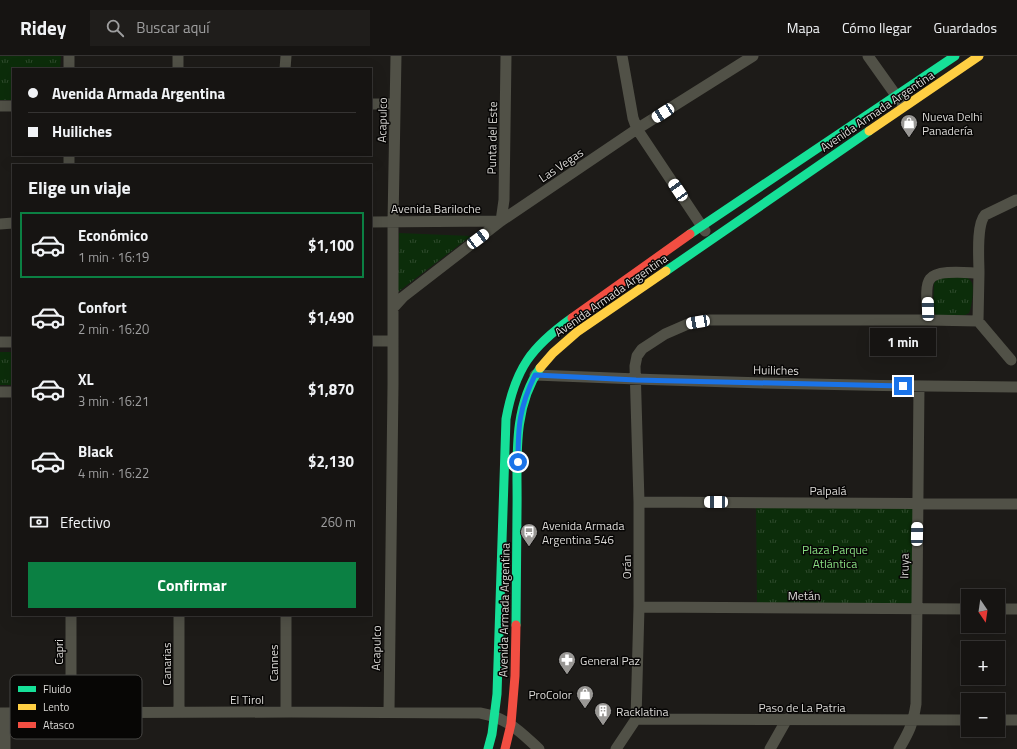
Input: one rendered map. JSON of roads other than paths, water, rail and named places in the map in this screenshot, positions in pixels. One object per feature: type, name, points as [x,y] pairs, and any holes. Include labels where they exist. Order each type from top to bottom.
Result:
[{"type":"main road","name":"Avenida Armada Argentina","points":[[488,749],[495,716],[497,694],[505,434],[508,404],[514,383],[527,358],[542,340],[553,331],[702,226],[955,56]]},
{"type":"main road","name":"Avenida Armada Argentina","points":[[505,749],[511,724],[515,676],[518,432],[526,393],[542,364],[561,344],[711,239],[980,56]]},
{"type":"street","points":[[68,56],[69,68]]},
{"type":"street","points":[[178,56],[178,68]]},
{"type":"street","points":[[286,56],[286,68]]},
{"type":"street","name":"Acapulco","points":[[389,712],[393,385],[393,222],[396,56]]},
{"type":"street","name":"Punta del Este","points":[[501,221],[504,200],[506,56]]},
{"type":"street","points":[[622,56],[633,118],[637,130],[711,239]]},
{"type":"street","name":"Las Vegas","points":[[393,308],[402,297],[501,221],[740,60],[753,56]]},
{"type":"street","points":[[868,56],[904,107]]},
{"type":"street","points":[[372,104],[395,104]]},
{"type":"street","points":[[0,106],[12,106]]},
{"type":"street","points":[[1011,360],[978,321],[980,226],[985,215],[1016,200]]},
{"type":"street","name":"Avenida Bariloche","points":[[372,222],[501,221]]},
{"type":"street","points":[[0,224],[12,224]]},
{"type":"street","points":[[928,320],[927,287],[930,279],[935,275],[942,273],[979,273]]},
{"type":"street","name":"Orán","points":[[636,719],[639,607],[639,502],[635,366],[637,356],[642,348],[665,334],[688,324],[709,320],[978,321]]},
{"type":"street","points":[[372,341],[392,341]]},
{"type":"street","points":[[0,342],[12,342]]},
{"type":"street","name":"Huiliches","points":[[535,375],[636,380],[1017,387]]},
{"type":"street","name":"Iruya","points":[[899,749],[909,732],[913,721],[916,704],[919,386]]},
{"type":"street","points":[[0,392],[12,392]]},
{"type":"street","name":"Palpalá","points":[[639,502],[1017,504]]},
{"type":"street","name":"Metán","points":[[639,607],[961,609]]},
{"type":"street","points":[[1005,609],[1017,609]]},
{"type":"street","name":"Capri","points":[[71,616],[71,675]]},
{"type":"street","name":"Canarias","points":[[179,616],[179,712]]},
{"type":"street","name":"Cannes","points":[[286,616],[286,712]]},
{"type":"street","name":"El Tirol","points":[[142,712],[480,713],[495,716],[511,724],[539,749]]},
{"type":"street","points":[[2,713],[5,749]]},
{"type":"street","points":[[616,749],[636,719]]},
{"type":"street","name":"Paso de La Patria","points":[[636,719],[961,720]]},
{"type":"street","points":[[770,749],[788,719]]},
{"type":"street","points":[[1005,720],[1017,720]]},
{"type":"place","name":"Nueva Delhi Panadería","points":[[909,138]]},
{"type":"place","name":"Avenida Armada Argentina 546","points":[[529,547]]},
{"type":"place","name":"General Paz","points":[[567,675]]},
{"type":"place","name":"ProColor","points":[[585,709]]},
{"type":"place","name":"Racklatina","points":[[603,726]]},
{"type":"park label","name":"Plaza Parque Atlántica","points":[[835,556]]}]
